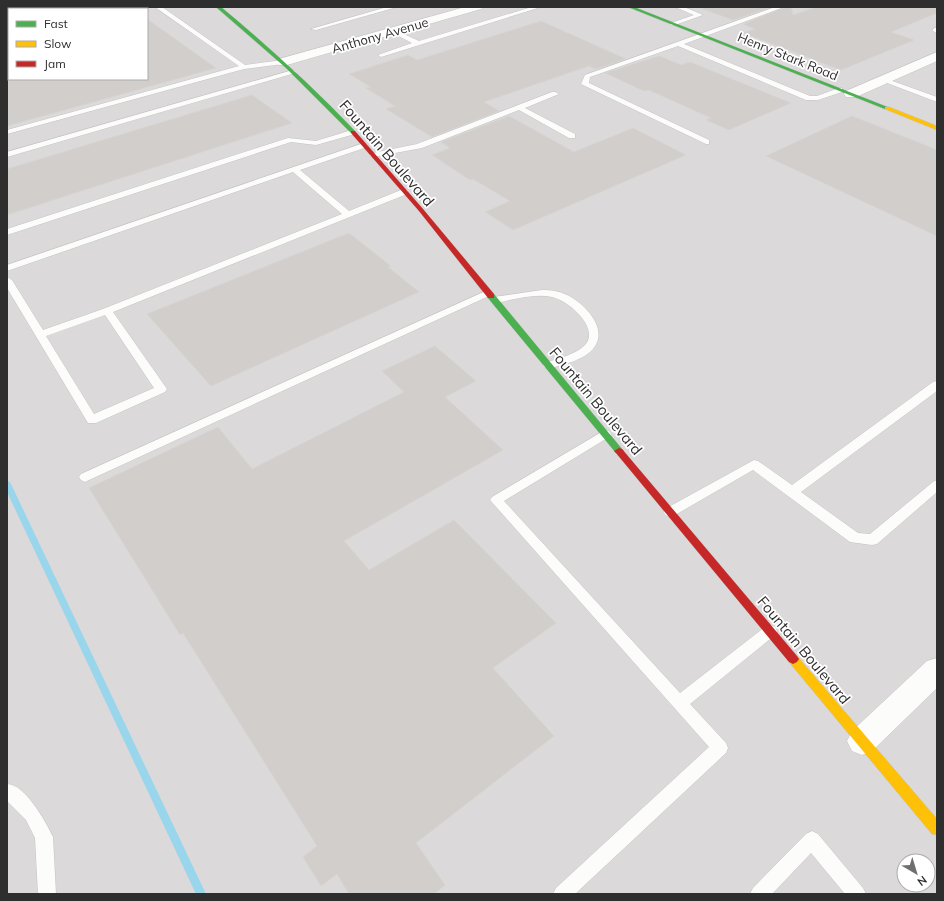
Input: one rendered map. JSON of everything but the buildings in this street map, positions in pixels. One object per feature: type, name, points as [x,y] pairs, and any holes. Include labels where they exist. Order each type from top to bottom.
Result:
[{"type":"street","name":"Fountain Boulevard","points":[[218,7],[283,62],[373,155],[670,512],[937,828]]},
{"type":"street","name":"Anthony Avenue","points":[[283,62],[471,8]]},
{"type":"street","name":"Henry Stark Road","points":[[635,8],[702,36],[937,128]]},
{"type":"street","points":[[845,92],[884,80],[937,56]]},
{"type":"street","points":[[862,741],[937,670]]},
{"type":"lane","points":[[158,7],[244,67]]},
{"type":"lane","points":[[314,29],[394,7]]},
{"type":"lane","points":[[517,7],[526,11]]},
{"type":"lane","points":[[381,55],[538,7]]},
{"type":"lane","points":[[673,24],[700,15],[678,7]]},
{"type":"lane","points":[[706,142],[585,84],[587,76],[781,7]]},
{"type":"lane","points":[[393,31],[419,44]]},
{"type":"lane","points":[[679,44],[808,98],[818,98],[845,92]]},
{"type":"lane","points":[[7,132],[244,67],[283,62]]},
{"type":"lane","points":[[7,155],[293,72]]},
{"type":"lane","points":[[884,80],[937,100]]},
{"type":"lane","points":[[373,155],[419,146],[555,94]]},
{"type":"lane","points":[[520,108],[572,136]]},
{"type":"lane","points":[[7,232],[291,140],[316,143],[352,132]]},
{"type":"lane","points":[[7,268],[364,145]]},
{"type":"lane","points":[[294,168],[348,215]]},
{"type":"lane","points":[[40,335],[107,311],[404,192]]},
{"type":"lane","points":[[7,280],[92,420],[161,389],[107,311]]},
{"type":"lane","points":[[85,477],[491,296],[533,293],[557,295],[574,303],[590,320],[594,335],[590,346],[572,357],[548,365]]},
{"type":"lane","points":[[791,492],[937,385]]},
{"type":"lane","points":[[562,894],[720,748],[496,500],[605,434]]},
{"type":"lane","points":[[670,512],[754,464],[855,538],[872,540],[937,485]]},
{"type":"lane","points":[[679,703],[770,631]]},
{"type":"lane","points":[[7,792],[10,792],[32,814],[44,837],[47,894]]},
{"type":"lane","points":[[759,894],[812,840],[857,894]]},
{"type":"shaded area","points":[[7,7],[937,7],[937,894],[7,894]]},
{"type":"waterway","points":[[7,484],[201,894]]},
{"type":"traffic: fast","points":[[218,7],[288,67],[353,132]]},
{"type":"traffic: fast","points":[[630,7],[887,108]]},
{"type":"traffic: fast","points":[[491,296],[619,451]]},
{"type":"traffic: slow","points":[[887,108],[937,128]]},
{"type":"traffic: slow","points":[[793,659],[937,829]]},
{"type":"traffic: jam","points":[[353,132],[421,210],[491,296]]},
{"type":"traffic: jam","points":[[619,451],[793,659]]}]
